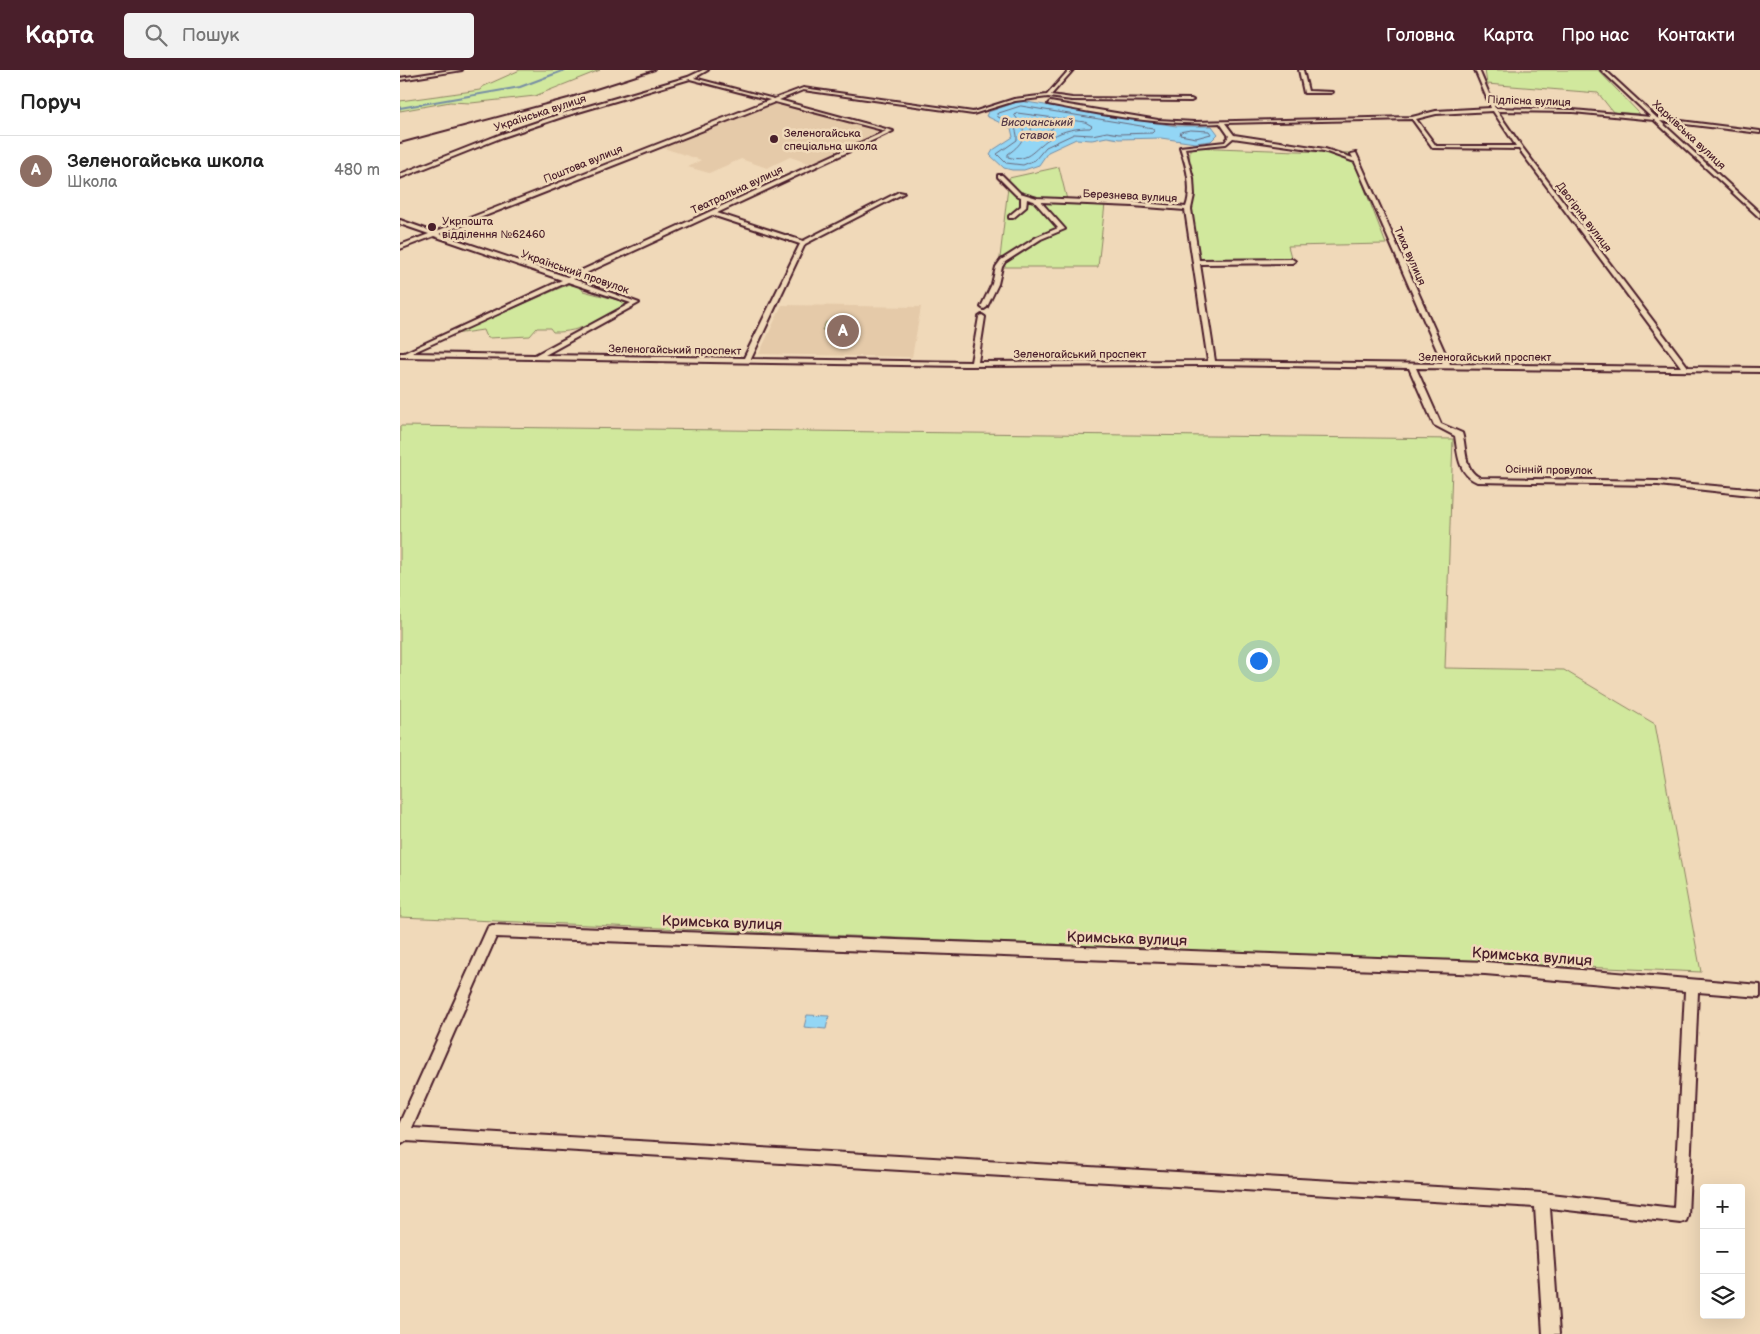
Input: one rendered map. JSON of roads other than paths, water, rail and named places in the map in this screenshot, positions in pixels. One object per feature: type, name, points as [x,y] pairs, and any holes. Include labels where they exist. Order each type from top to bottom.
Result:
[{"type":"street","points":[[400,80],[460,70]]},
{"type":"street","name":"Українська вулиця","points":[[400,176],[545,121],[690,78],[706,70]]},
{"type":"street","points":[[1048,96],[1071,70]]},
{"type":"street","points":[[1301,70],[1306,92],[1331,92]]},
{"type":"street","name":"Двогірна вулиця","points":[[1477,70],[1493,108],[1520,148],[1687,370]]},
{"type":"street","name":"Харківська вулиця","points":[[1604,70],[1760,216]]},
{"type":"street","name":"Театральна вулиця","points":[[401,355],[891,131],[690,78]]},
{"type":"street","name":"Поштова вулиця","points":[[400,247],[773,99],[803,89],[974,113],[998,104],[1034,97]]},
{"type":"street","points":[[1034,97],[1191,100]]},
{"type":"street","name":"Підлісна вулиця","points":[[1034,97],[1057,104],[1158,121],[1194,123],[1413,118],[1424,114],[1493,108],[1657,119],[1760,132]]},
{"type":"street","points":[[1413,118],[1435,147],[1520,148]]},
{"type":"street","points":[[1222,122],[1232,136],[1325,150],[1357,161]]},
{"type":"street","points":[[1188,209],[1192,202],[1187,161],[1182,147],[1226,143],[1232,136]]},
{"type":"street","name":"Тиха вулиця","points":[[1354,154],[1448,367]]},
{"type":"street","points":[[984,307],[995,284],[999,267],[1004,260],[1038,238],[1062,229],[1036,200],[1018,194],[1000,176]]},
{"type":"street","points":[[746,361],[803,243],[901,194]]},
{"type":"street","points":[[1011,217],[1024,206],[1024,196]]},
{"type":"street","name":"Березнева вулиця","points":[[1036,200],[1133,204],[1188,209],[1212,363]]},
{"type":"street","points":[[1750,206],[1760,207]]},
{"type":"street","points":[[712,213],[803,243]]},
{"type":"street","name":"Український провулок","points":[[400,222],[636,303],[536,357]]},
{"type":"street","points":[[1195,262],[1292,261]]},
{"type":"street","points":[[974,364],[982,317]]},
{"type":"street","name":"Зеленогайський проспект","points":[[401,355],[974,364],[1212,363],[1760,370]]},
{"type":"street","name":"Осінній провулок","points":[[1412,367],[1438,425],[1459,435],[1466,473],[1472,479],[1658,484],[1760,493]]},
{"type":"street","name":"Кримська вулиця","points":[[401,1136],[492,931],[1485,968],[1760,991]]},
{"type":"street","points":[[401,1136],[1542,1200],[1682,1216],[1692,986]]},
{"type":"street","points":[[1542,1200],[1551,1334]]},
{"type":"water","name":"Височанський ставок","points":[[1020,101],[1176,126],[1212,126],[1218,134],[1211,141],[1195,143],[1161,138],[1119,139],[1107,137],[1092,140],[1076,139],[1048,152],[1039,165],[1024,170],[1012,170],[1004,168],[990,155],[993,150],[1013,137],[1011,128],[986,116],[988,112]]},
{"type":"water","points":[[807,1015],[829,1016],[826,1029],[804,1027]]},
{"type":"waterway","points":[[400,108],[520,87],[565,70]]},
{"type":"railway","points":[[400,143],[568,98],[655,70]]},
{"type":"place","name":"Зеленогайська спеціальна школа","points":[[774,139]]},
{"type":"place","name":"Укрпошта відділення №62460","points":[[432,227]]},
{"type":"place","name":"Зеленогайська школа","points":[[843,331]]}]
